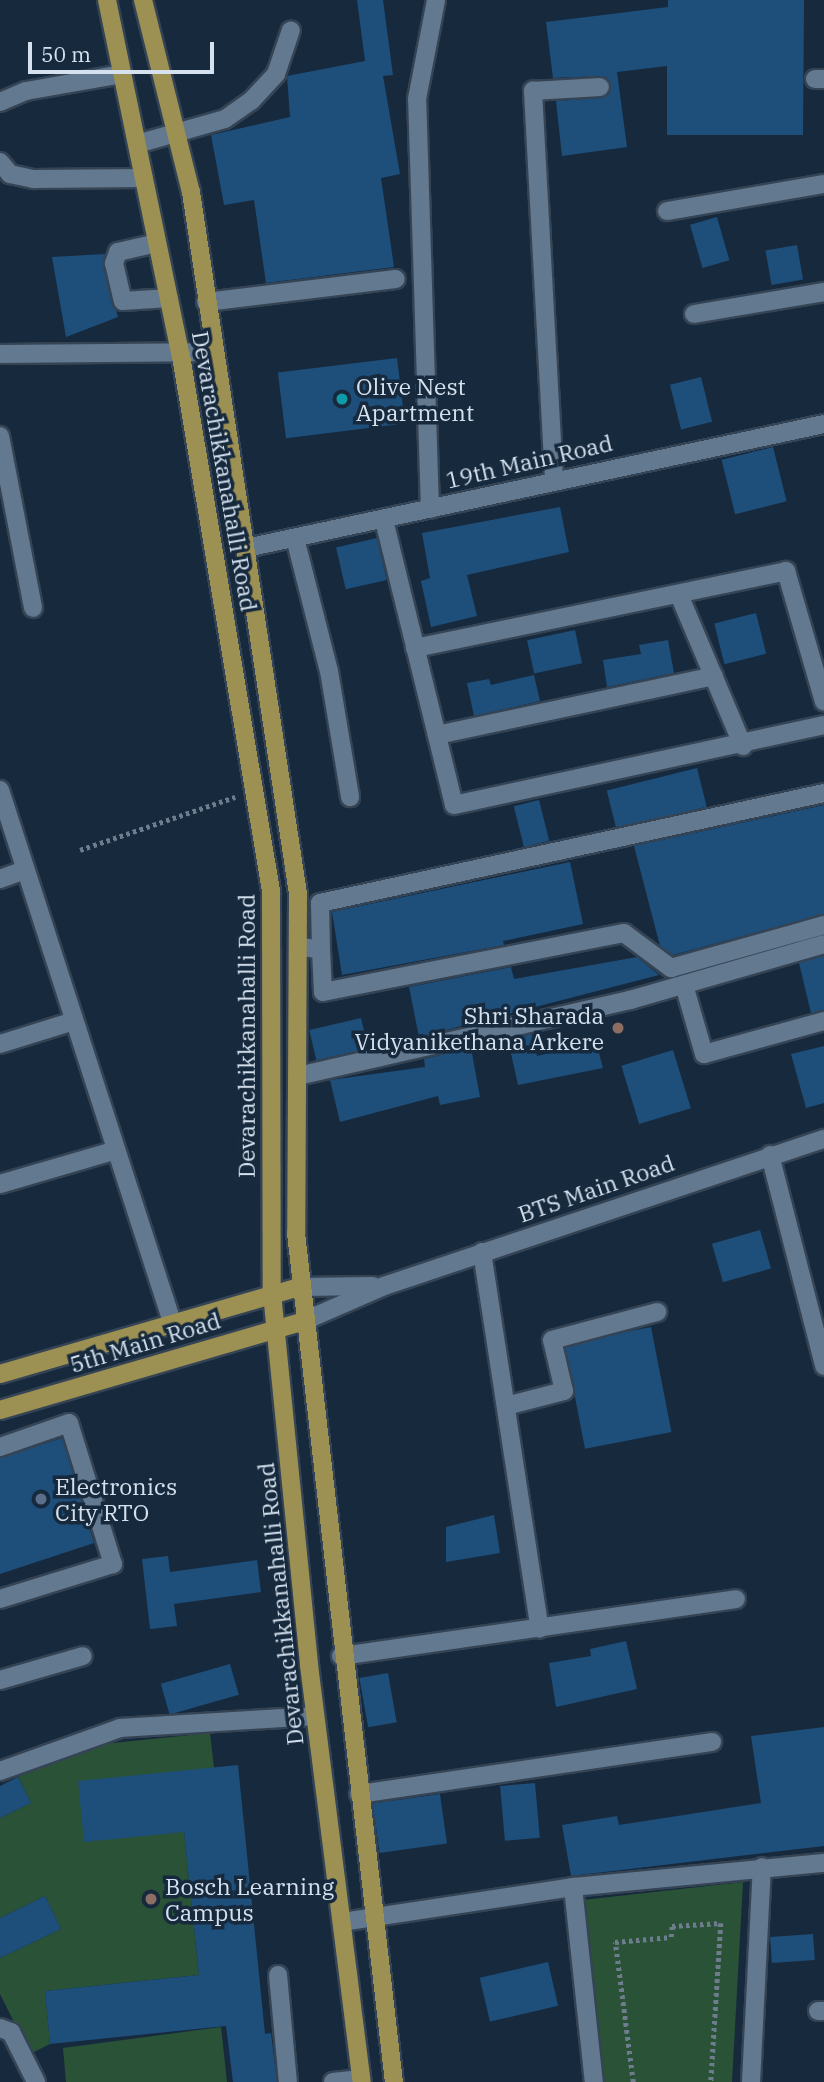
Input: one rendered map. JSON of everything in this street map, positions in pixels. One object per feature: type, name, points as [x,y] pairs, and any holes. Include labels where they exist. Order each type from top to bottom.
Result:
[{"type":"main road","name":"Devarachikkanahalli Road","points":[[107,0],[181,356],[271,891],[272,1293],[315,1716],[361,2080]]},
{"type":"main road","name":"Devarachikkanahalli Road","points":[[144,0],[191,192],[206,302],[283,775],[298,894],[300,1287],[341,1656],[394,2082]]},
{"type":"main road","name":"5th Main Road","points":[[0,1374],[300,1287]]},
{"type":"main road","name":"5th Main Road","points":[[0,1410],[304,1321]]},
{"type":"street","points":[[430,509],[417,99],[436,0]]},
{"type":"street","points":[[137,144],[225,119],[251,101],[276,74],[291,30]]},
{"type":"street","points":[[0,102],[26,91],[122,74]]},
{"type":"street","points":[[554,479],[533,91],[600,87]]},
{"type":"street","points":[[0,162],[10,174],[34,179],[144,178]]},
{"type":"street","points":[[667,211],[824,184]]},
{"type":"street","points":[[157,243],[118,252],[114,263],[123,301],[169,298]]},
{"type":"street","points":[[206,302],[396,279]]},
{"type":"street","points":[[694,314],[824,292]]},
{"type":"street","points":[[0,354],[181,356],[214,352]]},
{"type":"street","name":"19th Main Road","points":[[246,548],[384,520],[554,479],[824,424]]},
{"type":"street","points":[[0,436],[33,608]]},
{"type":"street","points":[[384,520],[454,805],[743,746],[824,725]]},
{"type":"street","points":[[295,538],[330,671],[350,797]]},
{"type":"street","points":[[415,648],[680,597],[786,571],[824,702]]},
{"type":"street","points":[[680,597],[743,746]]},
{"type":"street","points":[[437,735],[714,676]]},
{"type":"street","points":[[0,790],[172,1322]]},
{"type":"street","points":[[824,793],[320,902],[323,992],[624,933],[671,968],[824,925]]},
{"type":"street","points":[[0,879],[26,870]]},
{"type":"street","points":[[298,1076],[684,985],[824,944]]},
{"type":"street","points":[[298,946],[321,950]]},
{"type":"street","points":[[684,985],[704,1054],[824,1021]]},
{"type":"street","points":[[0,1044],[74,1021]]},
{"type":"street","name":"BTS Main Road","points":[[304,1321],[384,1286],[770,1154],[824,1139]]},
{"type":"street","points":[[0,1184],[116,1150]]},
{"type":"street","points":[[770,1154],[824,1366]]},
{"type":"street","points":[[482,1252],[540,1629]]},
{"type":"street","name":"BTS Main Road","points":[[300,1287],[384,1286]]},
{"type":"street","points":[[506,1406],[564,1391],[552,1340],[657,1312]]},
{"type":"street","points":[[0,1447],[69,1423],[113,1564],[0,1599]]},
{"type":"street","points":[[341,1656],[736,1599]]},
{"type":"street","points":[[0,1680],[83,1656]]},
{"type":"street","points":[[0,1771],[120,1728],[315,1716]]},
{"type":"street","points":[[359,1794],[712,1742]]},
{"type":"street","points":[[342,1922],[573,1887],[824,1863]]},
{"type":"street","points":[[751,2082],[762,1867]]},
{"type":"street","points":[[573,1887],[594,2082]]},
{"type":"street","points":[[278,1975],[288,2082]]},
{"type":"street","points":[[0,2028],[11,2032],[36,2082]]},
{"type":"street","points":[[333,2082],[361,2080]]},
{"type":"path","points":[[80,850],[255,790]]},
{"type":"path","points":[[633,2082],[615,1942],[671,1937],[672,1926],[721,1923],[711,2082]]},
{"type":"green space","points":[[210,1733],[214,1768],[184,1832],[199,1975],[45,1991],[50,2044],[30,2054],[0,1994],[0,1958],[61,1929],[45,1896],[0,1918],[0,1818],[31,1803],[18,1777],[74,1747]]},
{"type":"green space","points":[[743,1882],[732,2082],[598,2082],[574,1901]]},
{"type":"green space","points":[[221,2027],[227,2082],[66,2082],[63,2048]]},
{"type":"building","points":[[357,0],[383,0],[393,75],[383,76],[400,174],[381,178],[394,267],[266,283],[254,200],[224,205],[211,135],[290,117],[287,76],[365,61]]},
{"type":"building","points":[[668,0],[804,0],[803,135],[667,135],[667,66],[617,72],[627,147],[562,156],[556,101],[601,98],[611,86],[600,76],[553,78],[546,22],[668,7]]},
{"type":"building","points":[[717,217],[729,260],[702,268],[690,225]]},
{"type":"building","points":[[797,245],[803,279],[772,285],[765,251]]},
{"type":"building","points":[[105,254],[103,266],[118,317],[66,337],[52,257]]},
{"type":"building","name":"Olive Nest Apartment","points":[[397,358],[405,424],[286,438],[278,373]]},
{"type":"building","points":[[701,377],[712,422],[681,429],[670,385]]},
{"type":"building","points":[[773,447],[787,501],[735,514],[722,460]]},
{"type":"building","points":[[560,507],[569,552],[467,575],[477,616],[431,627],[421,581],[430,578],[422,533]]},
{"type":"building","points":[[377,538],[387,580],[346,589],[336,547]]},
{"type":"building","points":[[756,613],[766,654],[724,664],[714,623]]},
{"type":"building","points":[[575,630],[582,663],[534,673],[527,640]]},
{"type":"building","points":[[668,640],[674,673],[607,687],[603,660],[641,654],[639,645]]},
{"type":"building","points":[[534,675],[540,701],[474,716],[467,683],[489,679],[491,685]]},
{"type":"building","points":[[697,768],[707,807],[616,829],[607,790]]},
{"type":"building","points":[[539,800],[549,841],[524,847],[514,806]]},
{"type":"building","points":[[824,805],[824,914],[673,955],[660,946],[634,846]]},
{"type":"building","points":[[570,862],[583,924],[503,941],[504,945],[342,975],[332,912]]},
{"type":"building","points":[[824,956],[824,1010],[811,1013],[799,963]]},
{"type":"building","points":[[637,957],[659,975],[419,1037],[409,987],[511,967],[514,979]]},
{"type":"building","points":[[361,1018],[368,1048],[316,1060],[309,1030]]},
{"type":"building","points":[[532,1034],[537,1056],[596,1042],[603,1068],[518,1085],[508,1040]]},
{"type":"building","points":[[824,1046],[824,1103],[806,1108],[791,1054]]},
{"type":"building","points":[[471,1048],[480,1097],[440,1105],[438,1096],[340,1122],[330,1080],[425,1067],[424,1059]]},
{"type":"building","points":[[673,1050],[691,1108],[639,1124],[621,1066]]},
{"type":"building","points":[[760,1230],[771,1268],[723,1282],[712,1244]]},
{"type":"building","points":[[651,1327],[671,1432],[585,1449],[565,1344]]},
{"type":"building","name":"Electronics City RTO","points":[[62,1438],[94,1543],[0,1574],[0,1458]]},
{"type":"building","points":[[494,1515],[500,1553],[446,1562],[446,1527]]},
{"type":"building","points":[[168,1556],[170,1572],[257,1560],[261,1592],[174,1604],[177,1626],[150,1629],[142,1559]]},
{"type":"building","points":[[626,1641],[637,1689],[556,1707],[549,1663],[591,1656],[590,1649]]},
{"type":"building","points":[[230,1664],[239,1695],[170,1715],[161,1684]]},
{"type":"building","points":[[388,1673],[397,1722],[368,1727],[359,1678]]},
{"type":"building","points":[[824,1727],[824,1846],[571,1876],[562,1825],[617,1816],[619,1825],[761,1803],[751,1736]]},
{"type":"building","points":[[238,1765],[265,2034],[271,2033],[277,2082],[233,2082],[226,2026],[50,2044],[45,1991],[199,1975],[184,1832],[84,1842],[78,1781]]},
{"type":"building","points":[[18,1777],[31,1803],[0,1818],[0,1786]]},
{"type":"building","points":[[535,1783],[540,1838],[505,1841],[500,1786]]},
{"type":"building","points":[[440,1794],[447,1844],[380,1853],[373,1803]]},
{"type":"building","points":[[45,1896],[61,1929],[0,1958],[0,1918]]},
{"type":"building","points":[[813,1934],[815,1960],[772,1963],[770,1937]]},
{"type":"building","points":[[548,1962],[558,2006],[490,2022],[480,1978]]},
{"type":"place","name":"Olive Nest Apartment","points":[[342,399]]},
{"type":"place","name":"Shri Sharada Vidyanikethana Arkere","points":[[618,1028]]},
{"type":"place","name":"Electronics City RTO","points":[[41,1499]]},
{"type":"place","name":"Bosch Learning Campus","points":[[151,1899]]}]
